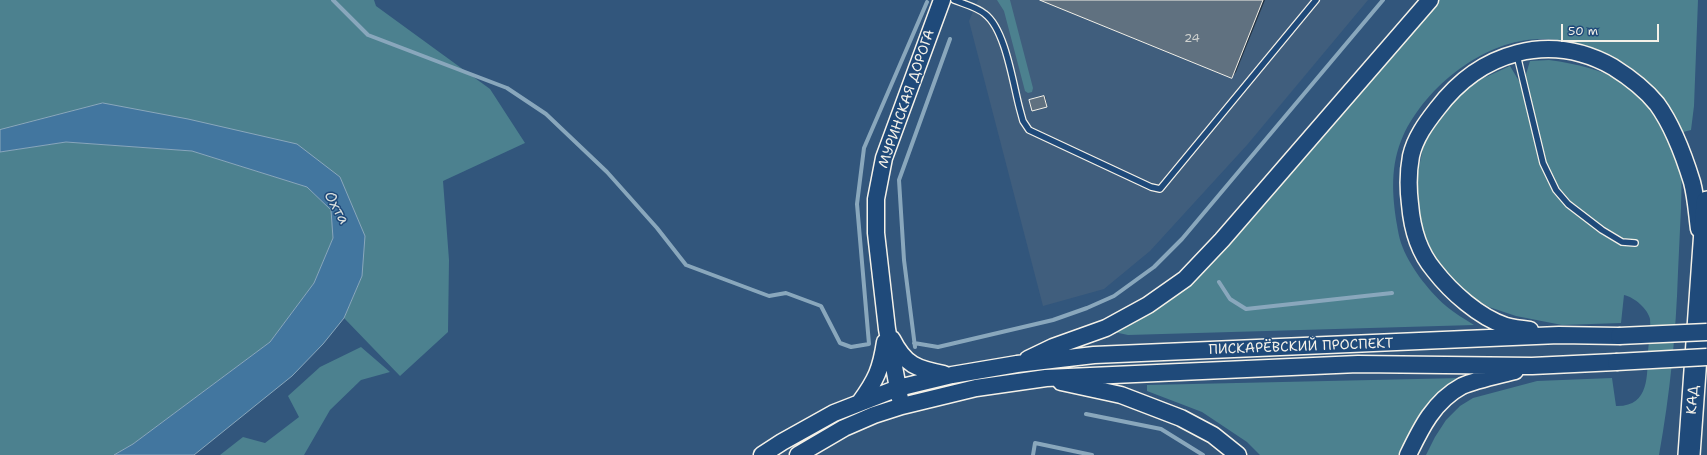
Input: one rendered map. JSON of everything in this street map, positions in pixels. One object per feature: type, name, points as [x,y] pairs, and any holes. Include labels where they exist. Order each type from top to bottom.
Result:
[{"type":"highway","name":"КАД","points":[[1689,455],[1707,202]]},
{"type":"street","name":"МУРИНСКАЯ ДОРОГА","points":[[902,406],[887,329],[876,233],[876,199],[884,158],[942,0]]},
{"type":"street","points":[[1017,364],[1053,347],[1106,328],[1148,305],[1185,278],[1222,240],[1430,0]]},
{"type":"street","points":[[1559,335],[1505,326],[1470,306],[1443,283],[1424,256],[1416,238],[1408,192],[1412,155],[1418,139],[1427,123],[1445,99],[1466,79],[1487,65],[1516,53],[1543,49],[1570,51],[1601,60],[1625,74],[1644,90],[1657,104],[1666,119],[1683,157],[1692,183],[1703,250]]},
{"type":"street","points":[[887,329],[897,350],[907,362],[922,370],[952,375]]},
{"type":"street","points":[[860,402],[873,384],[882,365],[887,329]]},
{"type":"street","name":"ПИСКАРЁВСКИЙ ПРОСПЕКТ","points":[[898,388],[952,375],[1017,364],[1094,355],[1559,335],[1619,336],[1707,332]]},
{"type":"street","name":"ПИСКАРЁВСКИЙ ПРОСПЕКТ","points":[[902,406],[976,388],[1046,378],[1358,364],[1532,366],[1707,357]]},
{"type":"street","points":[[1408,455],[1432,411],[1448,396],[1463,386],[1532,366]]},
{"type":"street","points":[[1046,378],[1069,385],[1121,395],[1181,418],[1213,435],[1238,455]]},
{"type":"street","points":[[762,455],[788,438],[834,413],[898,388]]},
{"type":"street","points":[[798,455],[844,428],[874,415],[902,406]]},
{"type":"lane","points":[[954,0],[985,13],[996,25],[1002,40],[1023,121],[1029,130],[1151,187],[1160,189],[1316,0]]},
{"type":"lane","points":[[1516,53],[1543,163],[1556,190],[1568,204],[1602,230],[1622,242],[1635,243]]},
{"type":"shaded area","points":[[978,0],[1368,0],[1247,145],[1150,251],[1104,289],[1043,306],[969,21]]},
{"type":"green space","points":[[0,0],[374,0],[376,6],[490,89],[525,143],[443,181],[449,260],[448,332],[400,376],[344,318],[362,276],[340,177],[103,103],[0,130]]},
{"type":"green space","points":[[997,0],[1010,0],[1033,88],[1032,92],[1028,93],[1025,91],[1004,11]]},
{"type":"green space","points":[[1438,0],[1698,0],[1694,106],[1691,130],[1683,132],[1667,104],[1647,81],[1623,62],[1608,55],[1574,43],[1549,39],[1522,41],[1500,47],[1480,56],[1460,68],[1442,83],[1427,100],[1413,117],[1403,136],[1394,169],[1394,203],[1399,236],[1404,252],[1414,269],[1439,300],[1452,311],[1474,325],[1128,335],[1114,332],[1231,238]]},
{"type":"green space","points":[[1549,60],[1570,63],[1606,74],[1622,82],[1636,92],[1649,105],[1660,121],[1679,163],[1681,174],[1681,208],[1676,318],[1672,364],[1659,455],[1426,455],[1446,420],[1460,406],[1473,398],[1537,381],[1612,378],[1616,406],[1627,405],[1635,401],[1641,395],[1644,388],[1647,370],[1650,319],[1644,308],[1636,301],[1624,295],[1621,323],[1562,325],[1516,316],[1489,307],[1463,292],[1437,264],[1423,236],[1418,211],[1417,176],[1424,144],[1447,108],[1457,97],[1475,82],[1510,66],[1519,81],[1523,84],[1530,61]]},
{"type":"green space","points":[[66,142],[192,151],[307,187],[331,210],[333,238],[314,283],[270,342],[133,444],[114,455],[0,455],[0,152]]},
{"type":"green space","points":[[361,347],[390,372],[361,380],[330,410],[304,455],[220,455],[243,437],[265,443],[299,417],[288,396],[320,367]]},
{"type":"green space","points":[[1462,378],[1404,455],[1260,455],[1247,442],[1202,412],[1147,391],[1147,385]]},
{"type":"water","name":"Охта","points":[[103,103],[188,119],[297,144],[340,177],[365,236],[362,276],[344,318],[323,344],[292,376],[194,455],[114,455],[133,444],[270,342],[314,283],[333,238],[331,210],[307,187],[192,151],[66,142],[0,152],[0,130]]},
{"type":"building","points":[[1040,0],[1263,0],[1232,78]]},
{"type":"building","points":[[1044,96],[1047,107],[1032,111],[1029,100]]},
{"type":"waterway","points":[[333,0],[368,35],[507,88],[546,114],[607,172],[657,228],[686,265],[769,296],[786,293],[821,306],[840,343],[851,347],[869,344],[857,204],[864,148],[927,2]]},
{"type":"waterway","points":[[914,343],[938,347],[1053,320],[1087,308],[1114,296],[1154,267],[1182,239],[1383,0]]},
{"type":"waterway","points":[[915,347],[904,260],[899,180],[950,39]]},
{"type":"waterway","points":[[1219,282],[1230,299],[1246,309],[1392,293]]},
{"type":"waterway","points":[[1086,414],[1161,429],[1203,455]]},
{"type":"waterway","points":[[1033,455],[1035,443],[1092,455]]}]
